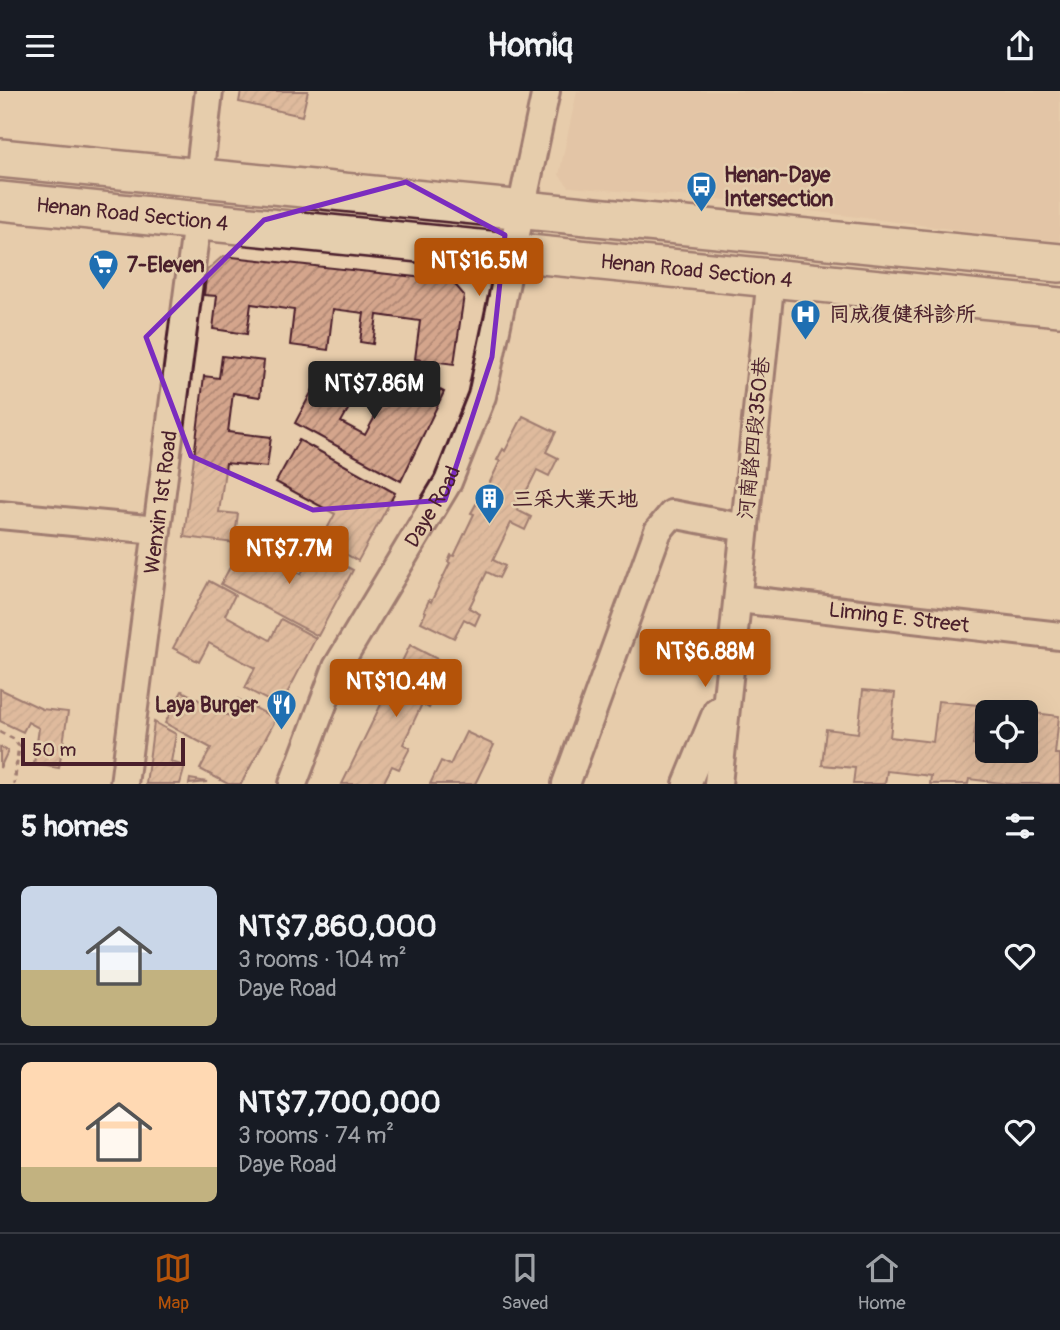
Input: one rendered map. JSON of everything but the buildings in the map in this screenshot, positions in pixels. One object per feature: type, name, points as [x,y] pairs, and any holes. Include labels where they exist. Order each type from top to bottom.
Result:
[{"type":"street","points":[[199,178],[209,91]]},
{"type":"street","name":"Daye Road","points":[[293,784],[337,667],[448,482],[482,396],[546,91]]},
{"type":"street","name":"Henan Road Section 4","points":[[0,158],[1060,263]]},
{"type":"street","points":[[0,201],[0,210]]},
{"type":"street","name":"Henan Road Section 4","points":[[0,201],[1060,307]]},
{"type":"street","name":"Wenxin 1st Road","points":[[124,784],[197,221]]},
{"type":"street","name":"河南路四段350巷","points":[[718,784],[771,277]]},
{"type":"street","points":[[566,784],[658,531],[672,514],[745,528]]},
{"type":"street","points":[[0,515],[157,530]]},
{"type":"street","name":"Liming E. Street","points":[[738,599],[1060,636]]},
{"type":"street","points":[[687,784],[729,683]]},
{"type":"path","points":[[0,732],[15,739],[19,745],[13,784]]},
{"type":"highlighted area","points":[[406,182],[505,235],[492,357],[445,500],[313,510],[191,456],[146,337],[264,220]]},
{"type":"shaded area","points":[[577,91],[1060,91],[1060,241],[717,199],[569,187],[559,175]]},
{"type":"place","name":"Henan-Daye Intersection","points":[[701,214]]},
{"type":"place","name":"7-Eleven","points":[[104,292]]},
{"type":"place","name":"同成復健科診所","points":[[806,341]]},
{"type":"place","name":"三采大業天地","points":[[489,526]]},
{"type":"place","name":"Laya Burger","points":[[281,732]]}]
